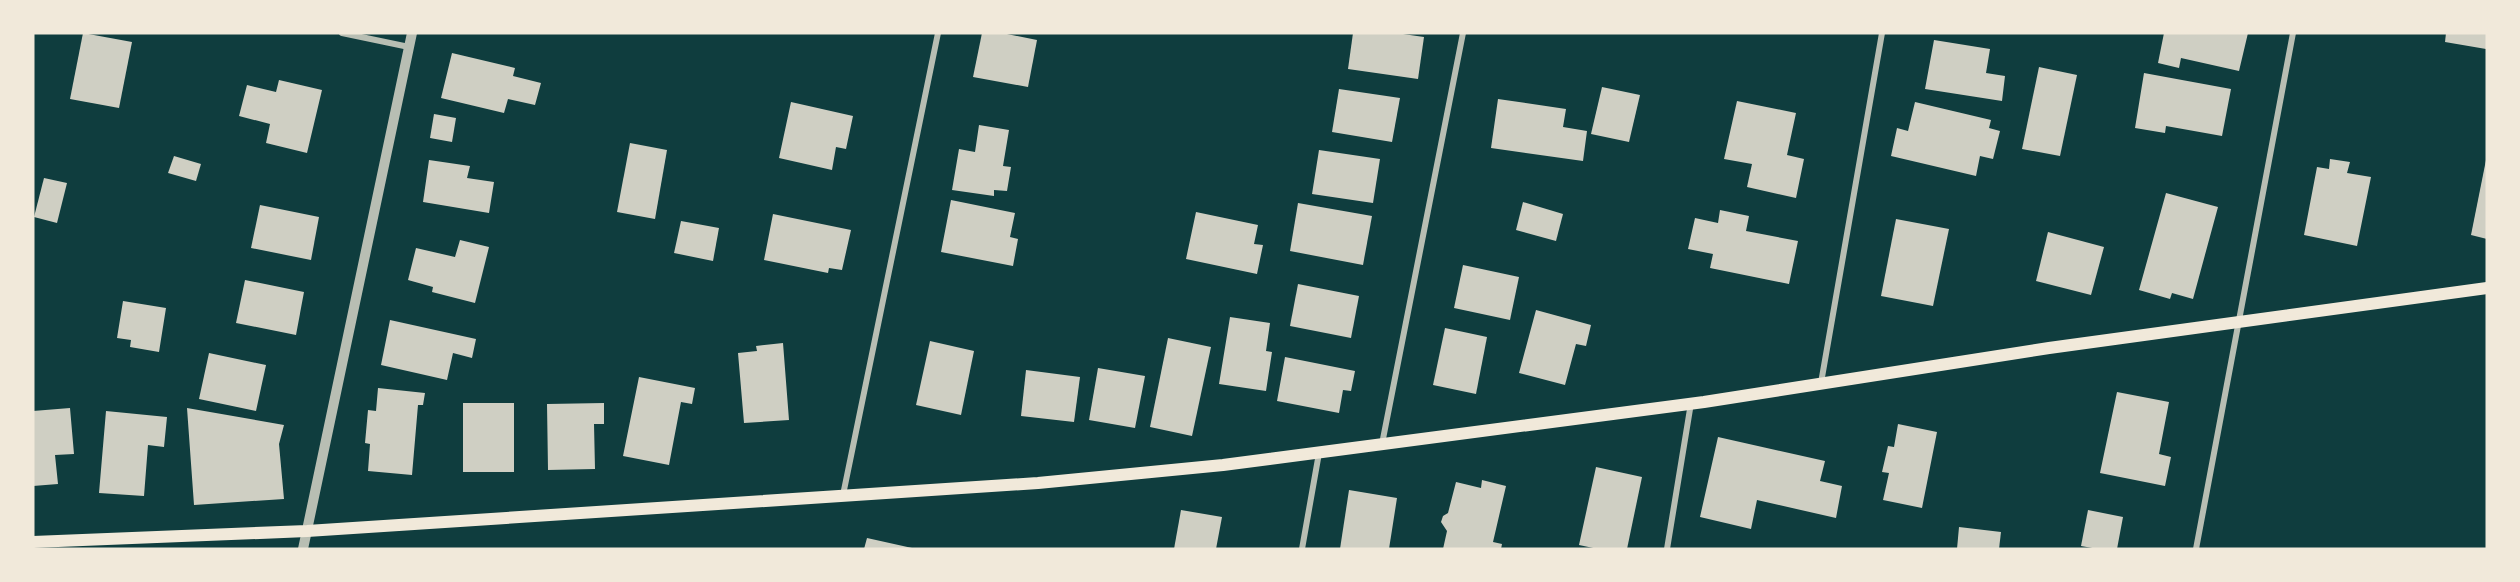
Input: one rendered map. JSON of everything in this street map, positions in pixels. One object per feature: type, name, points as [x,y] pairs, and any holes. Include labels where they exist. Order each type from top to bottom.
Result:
[{"type":"main road","points":[[33,542],[307,531],[1038,483],[1223,465],[1691,403],[2049,348],[2240,324],[2487,288]]},
{"type":"street","points":[[342,33],[409,47]]},
{"type":"street","points":[[303,549],[412,33]]},
{"type":"street","points":[[843,496],[938,33]]},
{"type":"street","points":[[1382,444],[1463,33]]},
{"type":"street","points":[[1821,383],[1882,33]]},
{"type":"street","points":[[2196,549],[2293,33]]},
{"type":"street","points":[[1667,549],[1691,403]]},
{"type":"street","points":[[1302,549],[1319,453]]},
{"type":"building","points":[[83,33],[132,42],[119,108],[70,99]]},
{"type":"building","points":[[982,33],[1002,33],[1037,40],[1028,87],[973,77]]},
{"type":"building","points":[[1353,33],[1396,33],[1424,37],[1418,79],[1348,69]]},
{"type":"building","points":[[2164,33],[2248,33],[2239,71],[2181,58],[2179,68],[2158,63]]},
{"type":"building","points":[[2446,33],[2487,33],[2486,49],[2445,42]]},
{"type":"building","points":[[1934,40],[1990,49],[1986,73],[2005,76],[2002,101],[1925,89]]},
{"type":"building","points":[[452,53],[515,68],[513,76],[541,83],[535,105],[508,99],[504,113],[441,98]]},
{"type":"building","points":[[2039,67],[2077,75],[2060,156],[2022,149]]},
{"type":"building","points":[[2144,73],[2231,89],[2222,136],[2166,126],[2165,133],[2135,128]]},
{"type":"building","points":[[279,80],[322,90],[307,153],[266,143],[270,124],[239,116],[247,85],[276,92]]},
{"type":"building","points":[[1602,87],[1640,95],[1629,142],[1591,134]]},
{"type":"building","points":[[1339,89],[1400,98],[1392,142],[1332,132]]},
{"type":"building","points":[[1498,99],[1566,109],[1563,127],[1587,131],[1583,161],[1491,148]]},
{"type":"building","points":[[1737,101],[1796,113],[1787,155],[1804,159],[1796,198],[1747,187],[1752,164],[1724,159]]},
{"type":"building","points":[[791,102],[853,116],[846,149],[836,147],[832,170],[779,158]]},
{"type":"building","points":[[1915,102],[1991,120],[1989,128],[2000,131],[1993,159],[1980,156],[1976,176],[1891,156],[1897,128],[1908,131]]},
{"type":"building","points":[[434,114],[456,118],[452,142],[430,138]]},
{"type":"building","points":[[979,125],[1009,130],[1003,166],[1011,167],[1007,191],[994,190],[994,196],[952,190],[959,149],[975,152]]},
{"type":"building","points":[[630,143],[667,150],[655,219],[617,212]]},
{"type":"building","points":[[1319,150],[1380,159],[1373,203],[1312,194]]},
{"type":"building","points":[[174,156],[201,164],[196,181],[168,173]]},
{"type":"building","points":[[2330,159],[2350,162],[2347,173],[2371,177],[2357,246],[2304,235],[2317,167],[2329,169]]},
{"type":"building","points":[[429,160],[470,166],[467,178],[494,182],[489,213],[423,202]]},
{"type":"building","points":[[2487,160],[2487,239],[2471,235]]},
{"type":"building","points":[[44,178],[67,183],[57,223],[34,217]]},
{"type":"building","points":[[2166,193],[2218,207],[2193,299],[2172,293],[2170,299],[2139,290]]},
{"type":"building","points":[[951,200],[1015,213],[1010,237],[1018,239],[1013,266],[941,252]]},
{"type":"building","points":[[1523,202],[1563,214],[1556,241],[1516,230]]},
{"type":"building","points":[[1298,203],[1372,216],[1363,265],[1290,251]]},
{"type":"building","points":[[260,205],[319,217],[311,260],[251,248]]},
{"type":"building","points":[[1720,210],[1749,216],[1746,231],[1798,241],[1789,284],[1710,268],[1713,254],[1688,249],[1695,218],[1718,223]]},
{"type":"building","points":[[1196,212],[1258,225],[1254,244],[1263,245],[1257,274],[1186,259]]},
{"type":"building","points":[[773,214],[851,230],[842,270],[829,268],[828,273],[764,260]]},
{"type":"building","points":[[1896,219],[1949,229],[1933,306],[1881,296]]},
{"type":"building","points":[[681,221],[719,228],[713,261],[674,253]]},
{"type":"building","points":[[2048,232],[2104,247],[2091,295],[2036,281]]},
{"type":"building","points":[[460,240],[489,247],[475,303],[432,292],[433,287],[408,280],[416,248],[455,257]]},
{"type":"building","points":[[1463,265],[1519,277],[1510,320],[1454,308]]},
{"type":"building","points":[[245,280],[304,292],[296,335],[236,323]]},
{"type":"building","points":[[1298,284],[1359,296],[1351,338],[1290,326]]},
{"type":"building","points":[[123,301],[166,308],[159,352],[130,347],[131,340],[117,338]]},
{"type":"building","points":[[1536,310],[1591,325],[1586,346],[1576,344],[1565,385],[1519,373]]},
{"type":"building","points":[[1230,317],[1270,323],[1266,351],[1272,352],[1266,391],[1219,384]]},
{"type":"building","points":[[390,320],[476,339],[472,358],[453,353],[447,380],[381,365]]},
{"type":"building","points":[[1445,328],[1487,337],[1476,394],[1433,385]]},
{"type":"building","points":[[1168,338],[1211,347],[1192,436],[1150,427]]},
{"type":"building","points":[[930,341],[974,351],[961,415],[916,405]]},
{"type":"building","points":[[783,343],[789,420],[744,423],[738,353],[757,351],[756,346]]},
{"type":"building","points":[[209,353],[266,365],[256,411],[199,399]]},
{"type":"building","points":[[1285,357],[1355,371],[1351,391],[1343,390],[1339,413],[1277,401]]},
{"type":"building","points":[[1098,368],[1145,376],[1135,428],[1089,420]]},
{"type":"building","points":[[1026,370],[1080,377],[1074,422],[1021,416]]},
{"type":"building","points":[[639,377],[695,388],[692,404],[681,402],[669,465],[623,456]]},
{"type":"building","points":[[378,388],[425,393],[423,405],[418,405],[412,475],[368,471],[370,444],[365,443],[368,410],[376,411]]},
{"type":"building","points":[[2117,392],[2169,402],[2159,454],[2171,457],[2165,486],[2100,473]]},
{"type":"building","points":[[463,403],[514,403],[514,472],[463,472]]},
{"type":"building","points":[[604,403],[604,424],[594,424],[595,469],[548,470],[547,404]]},
{"type":"building","points":[[70,408],[74,454],[55,455],[58,484],[33,486],[33,411]]},
{"type":"building","points":[[187,408],[284,425],[279,444],[284,499],[194,505]]},
{"type":"building","points":[[106,411],[167,417],[164,447],[148,445],[144,496],[99,493]]},
{"type":"building","points":[[1898,424],[1937,432],[1922,508],[1883,500],[1889,473],[1882,472],[1888,446],[1894,447]]},
{"type":"building","points":[[1718,437],[1825,461],[1820,481],[1842,486],[1836,518],[1757,500],[1751,529],[1700,517]]},
{"type":"building","points":[[1596,467],[1642,477],[1627,549],[1598,549],[1579,545]]},
{"type":"building","points":[[1482,480],[1506,486],[1493,542],[1502,544],[1501,549],[1443,549],[1447,531],[1441,522],[1443,516],[1448,513],[1456,482],[1481,488]]},
{"type":"building","points":[[1349,490],[1397,498],[1389,549],[1340,549]]},
{"type":"building","points":[[1181,510],[1222,517],[1216,549],[1174,549]]},
{"type":"building","points":[[2088,510],[2123,517],[2117,549],[2081,546]]},
{"type":"building","points":[[1959,527],[2001,532],[1999,549],[1957,549]]},
{"type":"building","points":[[867,538],[912,548],[912,549],[864,549]]}]
